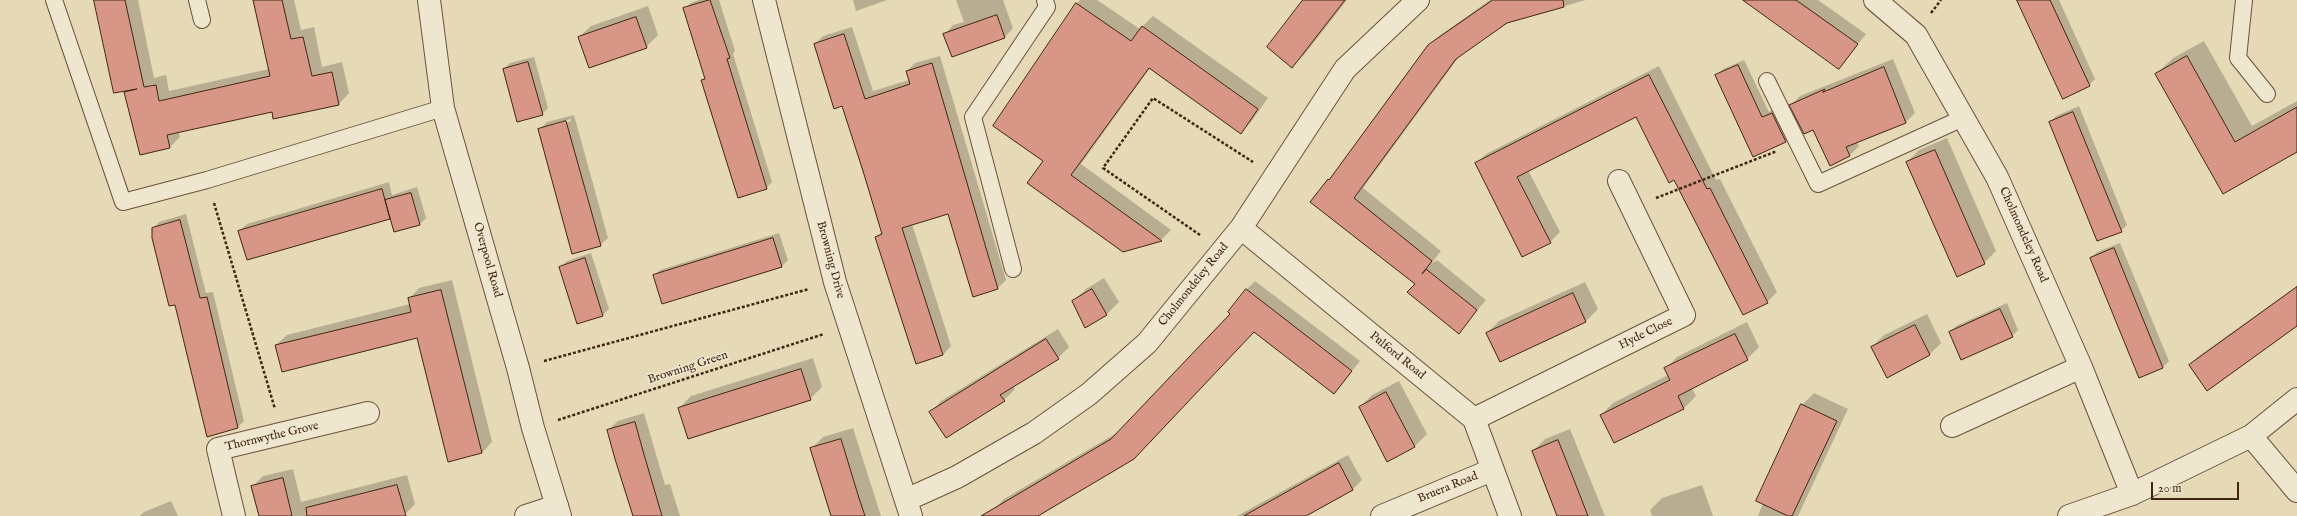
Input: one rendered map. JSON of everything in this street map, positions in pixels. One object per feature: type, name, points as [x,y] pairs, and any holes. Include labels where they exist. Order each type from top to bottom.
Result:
[{"type":"street","name":"Overpool Road","points":[[432,0],[443,108],[518,368],[533,428],[558,511]]},
{"type":"street","name":"Browning Drive","points":[[764,0],[835,282],[908,508]]},
{"type":"street","name":"Cholmondeley Road","points":[[908,508],[957,477],[1034,433],[1089,394],[1147,343],[1241,228],[1345,69],[1418,0]]},
{"type":"street","name":"Cholmondeley Road","points":[[1875,0],[1916,35],[1997,177],[2081,367],[2132,494]]},
{"type":"street","name":"Hyde Close","points":[[1474,419],[1684,315],[1633,207],[1619,181]]},
{"type":"street","name":"Pulford Road","points":[[1241,228],[1474,419]]},
{"type":"street","points":[[1952,426],[2081,367]]},
{"type":"street","points":[[2069,516],[2132,494],[2251,436],[2297,400]]},
{"type":"street","name":"Thornwythe Grove","points":[[234,516],[218,449],[368,413]]},
{"type":"street","points":[[1474,419],[1510,516]]},
{"type":"street","points":[[2251,436],[2297,490]]},
{"type":"street","name":"Bruera Road","points":[[1382,516],[1492,470]]},
{"type":"street","points":[[526,516],[558,511]]},
{"type":"lane","points":[[54,0],[123,202],[207,180],[443,108]]},
{"type":"lane","points":[[197,0],[202,20]]},
{"type":"lane","points":[[1013,270],[972,117],[1047,7],[1045,0]]},
{"type":"lane","points":[[2244,0],[2238,58],[2267,94]]},
{"type":"lane","points":[[1767,81],[1818,184],[1963,118]]},
{"type":"path","points":[[1222,250],[1103,168],[1153,98],[1275,176]]},
{"type":"path","points":[[1633,207],[1798,143]]},
{"type":"path","points":[[207,180],[282,434]]},
{"type":"path","points":[[518,368],[835,282]]},
{"type":"path","name":"Browning Green","points":[[533,428],[848,324]]},
{"type":"building","points":[[94,0],[125,0],[144,87],[156,85],[159,101],[270,76],[253,0],[282,0],[291,39],[303,37],[312,76],[332,72],[339,105],[273,119],[272,112],[167,135],[170,148],[140,155],[124,92],[137,89],[114,93]]},
{"type":"building","points":[[710,0],[730,58],[727,59],[767,189],[738,198],[701,80],[705,79],[683,8]]},
{"type":"building","points":[[1303,0],[1345,0],[1292,68],[1267,47]]},
{"type":"building","points":[[1493,0],[1563,0],[1564,7],[1507,23],[1456,59],[1354,198],[1432,261],[1422,274],[1426,269],[1477,310],[1459,334],[1407,292],[1415,284],[1310,202],[1328,179],[1329,180],[1428,45]]},
{"type":"building","points":[[1743,0],[1796,0],[1858,44],[1839,69]]},
{"type":"building","points":[[2017,0],[2050,0],[2090,86],[2063,99]]},
{"type":"building","points":[[1076,3],[1131,41],[1142,26],[1258,109],[1241,134],[1149,68],[1071,175],[1162,241],[1123,252],[1027,183],[1043,161],[993,126]]},
{"type":"building","points":[[997,15],[1005,38],[952,57],[943,34]]},
{"type":"building","points":[[636,17],[647,48],[589,68],[578,37]]},
{"type":"building","points":[[844,34],[865,99],[910,84],[906,71],[932,63],[998,289],[973,297],[948,214],[902,228],[943,355],[916,364],[875,237],[882,234],[863,171],[842,106],[834,109],[814,44]]},
{"type":"building","points":[[2187,56],[2235,142],[2297,107],[2297,152],[2223,194],[2155,74]]},
{"type":"building","points":[[528,62],[543,115],[517,122],[503,69]]},
{"type":"building","points":[[1738,65],[1762,117],[1772,113],[1786,142],[1753,157],[1715,75]]},
{"type":"building","points":[[1884,67],[1906,123],[1846,147],[1850,156],[1830,166],[1813,130],[1804,134],[1789,105],[1825,89],[1823,92]]},
{"type":"building","points":[[1649,75],[1707,189],[1710,188],[1768,303],[1743,315],[1674,180],[1669,183],[1636,117],[1517,177],[1551,243],[1522,257],[1475,163]]},
{"type":"building","points":[[2073,112],[2122,232],[2097,241],[2049,122]]},
{"type":"building","points":[[566,121],[601,246],[572,254],[538,129]]},
{"type":"building","points":[[1935,150],[1985,264],[1957,277],[1906,162]]},
{"type":"building","points":[[382,189],[390,219],[247,260],[238,231]]},
{"type":"building","points":[[411,193],[420,225],[394,232],[385,200]]},
{"type":"building","points":[[180,220],[200,298],[207,297],[238,428],[207,437],[175,305],[169,306],[152,238],[152,228]]},
{"type":"building","points":[[773,238],[782,267],[662,304],[653,275]]},
{"type":"building","points":[[2114,248],[2163,368],[2139,378],[2090,258]]},
{"type":"building","points":[[585,258],[603,316],[577,324],[559,267]]},
{"type":"building","points":[[2297,287],[2297,326],[2207,391],[2189,365]]},
{"type":"building","points":[[1092,289],[1107,315],[1085,328],[1072,301]]},
{"type":"building","points":[[1246,289],[1352,371],[1334,394],[1254,332],[1134,459],[1038,516],[981,516],[1111,439],[1230,314],[1228,312]]},
{"type":"building","points":[[441,290],[482,453],[448,462],[417,338],[282,372],[275,345],[411,312],[408,298]]},
{"type":"building","points":[[1573,293],[1586,322],[1500,362],[1486,333]]},
{"type":"building","points":[[2000,309],[2013,337],[1961,360],[1949,332]]},
{"type":"building","points":[[1915,325],[1930,355],[1887,378],[1871,347]]},
{"type":"building","points":[[1735,334],[1748,360],[1678,396],[1684,409],[1614,443],[1600,415],[1670,380],[1664,368]]},
{"type":"building","points":[[1046,339],[1059,359],[1000,395],[1005,401],[946,438],[929,412]]},
{"type":"building","points":[[801,369],[811,400],[688,439],[678,408]]},
{"type":"building","points":[[1386,392],[1415,447],[1387,462],[1359,407]]},
{"type":"building","points":[[1801,404],[1837,421],[1792,516],[1788,516],[1756,501]]},
{"type":"building","points":[[635,422],[662,516],[633,516],[615,459],[607,430]]},
{"type":"building","points":[[841,439],[865,516],[831,516],[810,448]]},
{"type":"building","points":[[1558,440],[1588,516],[1557,516],[1532,451]]},
{"type":"building","points":[[1339,463],[1353,490],[1306,516],[1244,516]]},
{"type":"building","points":[[283,478],[292,516],[259,516],[251,486]]},
{"type":"building","points":[[397,485],[406,516],[307,516],[306,508]]}]
